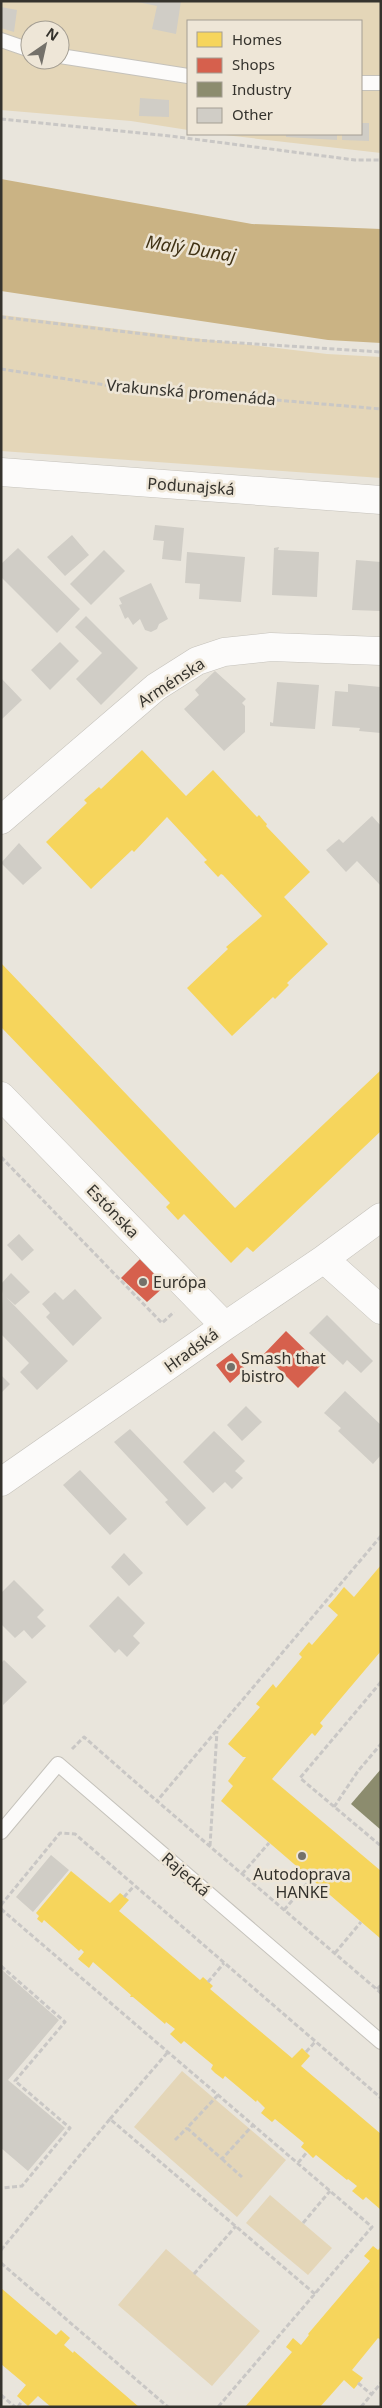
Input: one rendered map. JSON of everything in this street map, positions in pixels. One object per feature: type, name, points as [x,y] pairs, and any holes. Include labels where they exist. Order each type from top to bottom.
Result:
[{"type":"street","name":"Podunajská","points":[[1,472],[381,500]]},
{"type":"street","name":"Arménska","points":[[1,820],[156,687],[197,661],[224,652],[271,647],[381,651]]},
{"type":"street","name":"Estónska","points":[[1,1096],[225,1326]]},
{"type":"street","name":"Hradská","points":[[1,1482],[324,1259],[381,1217]]},
{"type":"street","points":[[324,1259],[381,1310]]},
{"type":"lane","points":[[1,40],[20,47]]},
{"type":"lane","points":[[70,58],[187,76]]},
{"type":"lane","points":[[362,83],[381,83]]},
{"type":"lane","points":[[1,1832],[58,1764]]},
{"type":"lane","name":"Rajecká","points":[[58,1764],[381,2042]]},
{"type":"path","points":[[1,119],[170,136],[355,160],[381,160]]},
{"type":"path","points":[[1,317],[194,340],[381,352]]},
{"type":"path","name":"Vrakunská promenáda","points":[[1,369],[112,386],[381,409]]},
{"type":"path","points":[[1,1157],[162,1323],[195,1294]]},
{"type":"path","points":[[157,1802],[381,1536]]},
{"type":"path","points":[[381,1682],[300,1778],[381,1846]]},
{"type":"path","points":[[210,1846],[217,1731]]},
{"type":"path","points":[[58,1764],[84,1737],[157,1802],[381,1993]]},
{"type":"path","points":[[334,1807],[358,1771],[381,1744]]},
{"type":"path","points":[[218,2407],[372,2227],[1,1907],[60,1833],[74,1834],[381,2098]]},
{"type":"path","points":[[242,1874],[269,1843]]},
{"type":"path","points":[[284,1910],[311,1879]]},
{"type":"path","points":[[124,1897],[134,1886]]},
{"type":"path","points":[[335,1953],[361,1922]]},
{"type":"path","points":[[208,1982],[224,1963]]},
{"type":"path","points":[[1,1966],[65,2022],[15,2081],[70,2128],[22,2186],[1,2188]]},
{"type":"path","points":[[377,1990],[381,1985]]},
{"type":"path","points":[[306,2052],[315,2042]]},
{"type":"path","points":[[1,2250],[168,2052]]},
{"type":"path","points":[[176,2140],[218,2095]]},
{"type":"path","points":[[110,2119],[315,2294]]},
{"type":"path","points":[[222,2160],[253,2125]]},
{"type":"path","points":[[186,2128],[242,2177]]},
{"type":"path","points":[[298,2163],[307,2152]]},
{"type":"path","points":[[303,2223],[330,2191]]},
{"type":"path","points":[[194,2274],[236,2226]]},
{"type":"path","points":[[1,2263],[168,2407]]},
{"type":"path","points":[[358,2383],[371,2394]]},
{"type":"path","points":[[361,2407],[381,2383]]},
{"type":"path","points":[[1,2395],[16,2407],[22,2401]]},
{"type":"shaded area","points":[[1,1],[381,1],[381,153],[225,135],[362,135],[362,20],[187,20],[187,130],[131,121],[1,110]]},
{"type":"shaded area","points":[[1,315],[327,354],[381,357],[381,478],[1,451]]},
{"type":"shaded area","points":[[182,2071],[286,2160],[237,2217],[134,2127]]},
{"type":"shaded area","points":[[270,2195],[332,2248],[308,2275],[246,2223]]},
{"type":"shaded area","points":[[166,2249],[260,2331],[212,2386],[118,2305]]},
{"type":"water","name":"Malý Dunaj","points":[[1,179],[252,224],[381,229],[381,343],[328,340],[1,291]]},
{"type":"building: Homes","points":[[142,750],[186,796],[213,770],[257,817],[259,815],[267,824],[266,826],[310,872],[284,897],[328,944],[287,983],[289,985],[275,999],[273,997],[232,1036],[187,988],[228,949],[226,947],[262,916],[223,875],[221,874],[218,877],[204,862],[207,860],[167,817],[134,852],[132,850],[91,889],[46,842],[87,803],[84,800],[99,787],[101,789]]},
{"type":"building: Homes","points":[[1,963],[235,1208],[381,1070],[381,1131],[253,1252],[247,1247],[231,1263],[184,1214],[178,1220],[166,1207],[170,1203],[1,1027]]},
{"type":"building: Homes","points":[[381,1565],[381,1651],[320,1723],[323,1726],[315,1736],[312,1733],[272,1779],[381,1871],[381,1939],[221,1801],[233,1786],[228,1781],[246,1757],[243,1757],[228,1744],[260,1707],[256,1704],[273,1684],[276,1688],[302,1657],[299,1654],[309,1642],[312,1645],[338,1615],[328,1606],[344,1587],[354,1597]]},
{"type":"building: Homes","points":[[71,1871],[110,1903],[120,1893],[129,1900],[119,1911],[200,1980],[203,1977],[213,1986],[210,1989],[292,2058],[302,2048],[310,2056],[301,2066],[381,2134],[381,2210],[366,2197],[363,2200],[352,2191],[357,2186],[348,2179],[316,2155],[313,2158],[301,2147],[304,2143],[275,2119],[272,2122],[261,2113],[265,2108],[257,2100],[256,2102],[225,2076],[223,2079],[215,2073],[211,2069],[213,2065],[184,2041],[181,2044],[170,2034],[175,2029],[166,2022],[165,2024],[133,1997],[130,1997],[131,1995],[93,1962],[89,1968],[78,1959],[84,1952],[81,1949],[79,1951],[44,1920],[42,1923],[37,1919],[39,1916],[36,1913]]},
{"type":"building: Homes","points":[[373,2246],[378,2250],[381,2247],[381,2340],[378,2338],[352,2370],[363,2378],[354,2389],[344,2380],[320,2407],[245,2407],[292,2352],[286,2347],[293,2338],[301,2345],[308,2334],[370,2261],[364,2256]]},
{"type":"building: Homes","points":[[1,2288],[56,2335],[61,2330],[70,2338],[64,2345],[73,2353],[74,2351],[139,2407],[51,2407],[38,2396],[28,2406],[17,2396],[26,2385],[1,2364]]},
{"type":"building: Shops","name":"Európa","points":[[141,1258],[165,1286],[147,1302],[121,1278]]},
{"type":"building: Shops","points":[[286,1331],[321,1365],[298,1388],[264,1354]]},
{"type":"building: Shops","name":"Smash that bistro","points":[[232,1353],[245,1369],[230,1383],[216,1365]]},
{"type":"building: Industry","points":[[381,1769],[381,1830],[351,1804]]},
{"type":"building: Other","points":[[133,1],[181,1],[176,34],[152,29],[157,6]]},
{"type":"building: Other","points":[[1,7],[17,10],[14,32],[1,28]]},
{"type":"building: Other","points":[[140,98],[169,100],[169,117],[139,116]]},
{"type":"building: Other","points":[[362,123],[369,123],[369,141],[342,140],[342,135],[362,135]]},
{"type":"building: Other","points":[[286,135],[337,135],[337,140],[286,137]]},
{"type":"building: Other","points":[[155,525],[184,528],[181,561],[162,559],[164,541],[153,540]]},
{"type":"building: Other","points":[[72,535],[89,555],[65,576],[47,557]]},
{"type":"building: Other","points":[[279,547],[278,550],[319,552],[317,597],[272,595],[274,548]]},
{"type":"building: Other","points":[[18,548],[80,609],[57,633],[1,577],[1,564]]},
{"type":"building: Other","points":[[104,550],[125,571],[91,605],[70,584]]},
{"type":"building: Other","points":[[187,552],[245,557],[241,602],[199,599],[200,584],[185,583]]},
{"type":"building: Other","points":[[356,560],[381,562],[381,611],[352,610]]},
{"type":"building: Other","points":[[151,583],[168,619],[151,632],[145,630],[140,619],[133,625],[128,617],[125,619],[119,605],[122,604],[119,598]]},
{"type":"building: Other","points":[[86,616],[138,668],[101,705],[76,679],[102,653],[75,627]]},
{"type":"building: Other","points":[[60,642],[79,661],[50,690],[31,670]]},
{"type":"building: Other","points":[[215,671],[246,699],[242,703],[245,706],[245,732],[224,751],[184,709],[199,695],[195,690]]},
{"type":"building: Other","points":[[1,678],[22,700],[1,720]]},
{"type":"building: Other","points":[[277,682],[319,685],[315,729],[270,726],[270,722],[273,723]]},
{"type":"building: Other","points":[[348,684],[381,687],[381,733],[359,731],[360,728],[332,726],[335,691],[348,692]]},
{"type":"building: Other","points":[[372,816],[381,826],[381,886],[357,861],[346,872],[326,850],[339,839],[343,843]]},
{"type":"building: Other","points":[[19,843],[42,868],[23,885],[1,863]]},
{"type":"building: Other","points":[[19,1234],[34,1250],[22,1261],[7,1245]]},
{"type":"building: Other","points":[[11,1273],[30,1292],[15,1305],[6,1297],[68,1361],[37,1390],[20,1372],[29,1363],[1,1334],[3,1294],[1,1284]]},
{"type":"building: Other","points":[[75,1289],[102,1318],[73,1346],[46,1317],[50,1313],[42,1304],[55,1292],[63,1300]]},
{"type":"building: Other","points":[[327,1315],[373,1361],[361,1373],[347,1360],[343,1365],[309,1333]]},
{"type":"building: Other","points":[[1,1375],[10,1384],[1,1393]]},
{"type":"building: Other","points":[[345,1391],[381,1425],[381,1455],[373,1464],[338,1431],[341,1428],[324,1413]]},
{"type":"building: Other","points":[[246,1406],[262,1422],[242,1441],[227,1425]]},
{"type":"building: Other","points":[[130,1429],[206,1508],[187,1526],[165,1502],[168,1500],[114,1442]]},
{"type":"building: Other","points":[[214,1431],[245,1461],[235,1471],[243,1478],[232,1489],[225,1482],[213,1493],[183,1462]]},
{"type":"building: Other","points":[[80,1470],[127,1519],[110,1535],[63,1485]]},
{"type":"building: Other","points":[[124,1553],[143,1573],[129,1586],[111,1567]]},
{"type":"building: Other","points":[[14,1580],[44,1610],[37,1617],[46,1626],[32,1639],[24,1630],[15,1638],[1,1624],[1,1593]]},
{"type":"building: Other","points":[[118,1596],[145,1623],[133,1636],[140,1643],[127,1657],[119,1649],[115,1653],[89,1626]]},
{"type":"building: Other","points":[[4,1660],[27,1682],[3,1705],[1,1663]]},
{"type":"building: Other","points":[[51,1855],[69,1870],[33,1912],[16,1897]]},
{"type":"building: Other","points":[[1,1969],[59,2020],[8,2080],[65,2128],[28,2171],[1,2148]]},
{"type":"place","name":"Európa","points":[[143,1282]]},
{"type":"place","name":"Smash that bistro","points":[[231,1367]]},
{"type":"place","name":"Autodoprava HANKE","points":[[302,1856]]}]
